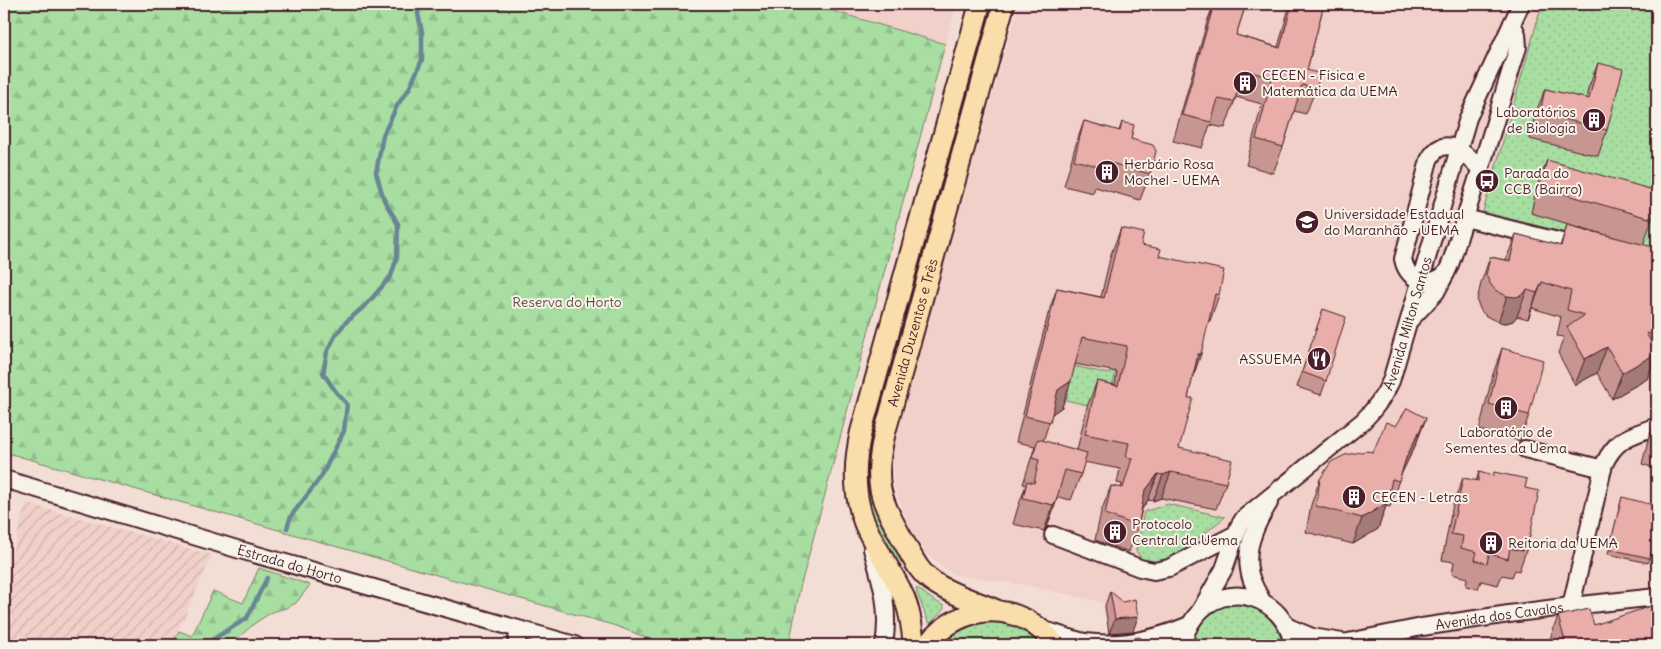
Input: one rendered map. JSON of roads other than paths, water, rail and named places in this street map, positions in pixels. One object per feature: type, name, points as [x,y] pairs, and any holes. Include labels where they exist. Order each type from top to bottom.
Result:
[{"type":"main road","name":"Avenida Duzentos e Três","points":[[914,645],[909,612],[902,593],[872,540],[859,505],[855,477],[857,447],[980,4]]},
{"type":"main road","name":"Avenida Duzentos e Três","points":[[1004,4],[885,432],[878,469],[880,493],[887,513],[920,569],[928,578],[940,587],[998,611],[1020,617],[1040,629],[1055,645]]},
{"type":"main road","points":[[927,645],[941,629],[962,616],[998,611]]},
{"type":"street","name":"Avenida Milton Santos","points":[[1184,645],[1190,625],[1224,569],[1236,534],[1244,518],[1363,421],[1386,393],[1468,118],[1521,4]]},
{"type":"street","points":[[1408,322],[1436,292],[1447,272],[1518,47],[1518,40],[1512,23]]},
{"type":"street","points":[[1447,272],[1428,282],[1420,281],[1409,274],[1403,259],[1429,160],[1435,150],[1447,147],[1458,149],[1480,169]]},
{"type":"street","points":[[1465,218],[1600,251]]},
{"type":"street","points":[[1571,606],[1602,469],[1609,454],[1616,444],[1626,437],[1657,426]]},
{"type":"street","points":[[1525,449],[1602,469]]},
{"type":"street","name":"Estrada do Horto","points":[[4,479],[240,550],[517,638],[576,645]]},
{"type":"street","name":"Avenida Milton Santos","points":[[1262,601],[1248,569],[1248,555],[1256,525],[1277,491]]},
{"type":"street","points":[[864,522],[886,606],[887,626],[884,645]]},
{"type":"street","points":[[1053,535],[1140,568],[1154,571],[1169,568],[1236,534]]},
{"type":"street","points":[[1200,611],[1214,601],[1230,596],[1246,596],[1262,601],[1277,612],[1288,627],[1293,645]]},
{"type":"street","name":"Avenida dos Cavalos","points":[[1288,627],[1312,637],[1338,644],[1381,640],[1422,627],[1571,606],[1657,597]]},
{"type":"street","points":[[1040,629],[1085,642],[1129,643],[1151,639],[1190,625]]},
{"type":"waterway","points":[[287,528],[291,516],[321,477],[344,431],[347,404],[323,373],[327,352],[335,336],[345,323],[368,303],[391,276],[397,257],[398,224],[384,200],[376,173],[383,135],[398,104],[409,89],[422,60],[422,32],[418,14],[420,4]]},
{"type":"waterway","points":[[204,645],[247,618],[267,578]]},
{"type":"place","name":"CECEN - Física e Matemática da UEMA","points":[[1245,83]]},
{"type":"place","name":"Laboratórios de Biologia","points":[[1594,120]]},
{"type":"place","name":"Herbário Rosa Mochel - UEMA","points":[[1107,172]]},
{"type":"place","name":"Parada do CCB (Bairro)","points":[[1487,181]]},
{"type":"place","name":"Universidade Estadual do Maranhão - UEMA","points":[[1307,222]]},
{"type":"place","name":"ASSUEMA","points":[[1319,359]]},
{"type":"place","name":"Laboratório de Sementes da Uema","points":[[1506,408]]},
{"type":"place","name":"CECEN - Letras","points":[[1354,497]]},
{"type":"place","name":"Protocolo Central da Uema","points":[[1115,532]]},
{"type":"place","name":"Reitoria da UEMA","points":[[1491,543]]},
{"type":"park label","name":"Reserva do Horto","points":[[567,302]]}]
